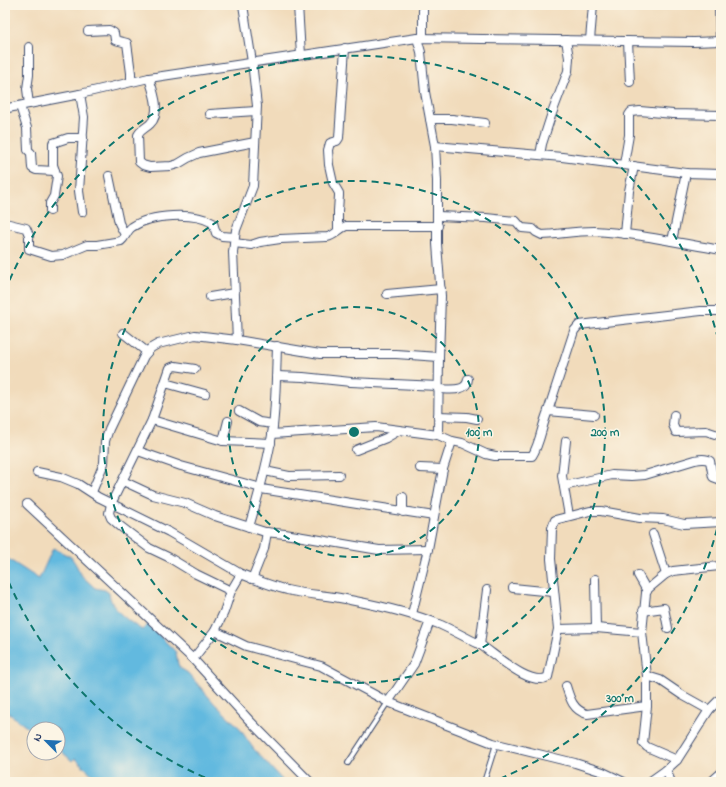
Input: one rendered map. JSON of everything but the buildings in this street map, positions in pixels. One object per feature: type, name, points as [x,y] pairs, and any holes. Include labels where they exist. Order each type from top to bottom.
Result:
[{"type":"street","points":[[237,340],[232,260],[234,240],[253,186],[256,111],[252,62],[243,5]]},
{"type":"street","points":[[298,5],[301,55]]},
{"type":"street","points":[[423,5],[420,38],[425,92],[435,146],[438,257],[441,289],[438,358],[438,435]]},
{"type":"street","points":[[590,40],[593,5]]},
{"type":"street","points":[[8,108],[80,94],[149,78],[420,38],[721,41],[719,5]]},
{"type":"street","points":[[88,31],[109,30],[114,33],[115,40],[127,43],[131,82]]},
{"type":"street","points":[[540,156],[542,144],[551,116],[568,71],[566,40]]},
{"type":"street","points":[[628,41],[630,82]]},
{"type":"street","points":[[29,47],[29,75],[27,89],[29,104]]},
{"type":"street","points":[[338,230],[339,196],[332,179],[328,150],[330,143],[338,141],[339,138],[345,48]]},
{"type":"street","points":[[149,78],[156,110],[152,123],[143,128],[138,134],[139,162],[143,165],[156,167],[171,166],[199,154],[255,142]]},
{"type":"street","points":[[80,94],[84,117],[79,191],[82,212]]},
{"type":"street","points":[[20,106],[27,128],[28,150],[30,153],[32,168],[36,170],[55,171]]},
{"type":"street","points":[[210,114],[256,111]]},
{"type":"street","points":[[624,164],[629,135],[628,115],[631,112],[640,111],[673,114],[721,115]]},
{"type":"street","points":[[430,119],[452,119],[485,123]]},
{"type":"street","points":[[50,211],[50,203],[54,196],[57,176],[53,165],[53,143],[68,138],[82,138]]},
{"type":"street","points":[[435,146],[624,164],[686,173],[721,174]]},
{"type":"street","points":[[625,234],[629,191],[634,166]]},
{"type":"street","points":[[672,241],[686,173]]},
{"type":"street","points":[[109,176],[119,222],[125,235]]},
{"type":"street","points":[[5,223],[26,228],[29,235],[29,249],[51,256],[63,255],[87,245],[121,241],[131,227],[153,218],[177,216],[194,217],[211,222],[214,225],[214,230],[216,233],[251,245],[274,240],[332,236],[338,230],[346,226],[438,226]]},
{"type":"street","points":[[438,216],[516,221],[522,228],[533,229],[542,235],[593,231],[625,234],[721,250]]},
{"type":"street","points":[[387,294],[441,289]]},
{"type":"street","points":[[210,297],[234,293]]},
{"type":"street","points":[[272,434],[376,427],[438,435],[462,443],[486,454],[530,457],[535,451],[542,424],[548,411],[574,331],[579,325],[701,311],[721,312]]},
{"type":"street","points":[[123,334],[147,352]]},
{"type":"street","points":[[92,492],[104,463],[105,441],[109,429],[147,352],[158,344],[191,336],[237,340],[320,354],[396,354],[438,358]]},
{"type":"street","points":[[249,527],[261,488],[272,434],[277,376],[277,346]]},
{"type":"street","points":[[195,369],[172,367],[169,370],[152,420],[111,504],[109,513],[111,518],[120,526],[149,548],[231,591]]},
{"type":"street","points":[[277,376],[460,389],[467,384],[468,379]]},
{"type":"street","points":[[165,383],[205,394]]},
{"type":"street","points":[[239,411],[259,422],[273,424]]},
{"type":"street","points":[[548,411],[594,415]]},
{"type":"street","points":[[674,415],[673,426],[676,432],[706,431],[721,436]]},
{"type":"street","points":[[438,416],[467,417],[477,419]]},
{"type":"street","points":[[152,420],[224,441],[270,444]]},
{"type":"street","points":[[224,441],[228,421]]},
{"type":"street","points":[[356,450],[386,438],[398,431]]},
{"type":"street","points":[[412,614],[428,549],[443,469],[452,440]]},
{"type":"street","points":[[566,441],[563,469],[569,516]]},
{"type":"street","points":[[138,451],[181,466],[221,475],[261,488],[434,516]]},
{"type":"street","points":[[564,486],[612,475],[645,475],[701,459],[710,461],[713,477],[721,480]]},
{"type":"street","points":[[420,468],[443,469]]},
{"type":"street","points":[[265,471],[290,476],[339,475]]},
{"type":"street","points":[[37,472],[71,480],[111,504],[169,532],[252,579],[286,590],[350,600],[412,614],[480,645],[516,671],[542,680],[548,677],[558,629],[553,592],[551,559],[552,528],[555,520],[590,511],[601,510],[630,516],[662,519],[684,524],[721,522]]},
{"type":"street","points":[[123,481],[153,496],[185,503],[215,516],[267,532],[379,550],[428,549]]},
{"type":"street","points":[[402,512],[403,497]]},
{"type":"street","points":[[27,504],[193,659],[249,720],[310,782]]},
{"type":"street","points":[[252,579],[264,549],[267,532]]},
{"type":"street","points":[[653,534],[665,575]]},
{"type":"street","points":[[658,560],[665,575]]},
{"type":"street","points":[[646,591],[665,575],[674,571],[719,566]]},
{"type":"street","points":[[193,659],[215,631],[224,612],[231,591],[241,574]]},
{"type":"street","points":[[638,575],[646,591],[642,632],[647,676],[647,706],[643,738],[644,746],[677,760]]},
{"type":"street","points":[[595,579],[596,628]]},
{"type":"street","points":[[513,588],[553,592]]},
{"type":"street","points":[[480,645],[487,590]]},
{"type":"street","points":[[643,611],[664,608],[668,628]]},
{"type":"street","points":[[388,702],[414,664],[430,621]]},
{"type":"street","points":[[558,629],[596,628],[642,632]]},
{"type":"street","points":[[215,631],[246,646],[321,666],[388,702],[496,744],[575,763],[603,772],[624,782]]},
{"type":"street","points":[[647,676],[660,680],[708,710]]},
{"type":"street","points":[[566,686],[575,708],[587,714],[647,706]]},
{"type":"street","points":[[649,782],[677,760],[708,710],[721,698]]},
{"type":"street","points":[[666,770],[671,782]]},
{"type":"street","points":[[711,782],[721,773]]},
{"type":"lane","points":[[348,763],[388,702]]},
{"type":"lane","points":[[484,782],[496,744]]},
{"type":"water","points":[[53,548],[71,557],[82,576],[95,588],[105,590],[109,593],[113,605],[126,619],[142,630],[148,624],[176,652],[180,668],[188,673],[214,703],[238,726],[253,748],[284,782],[100,782],[75,758],[72,761],[66,755],[66,721],[26,721],[26,727],[5,710],[5,557],[39,579]]}]
